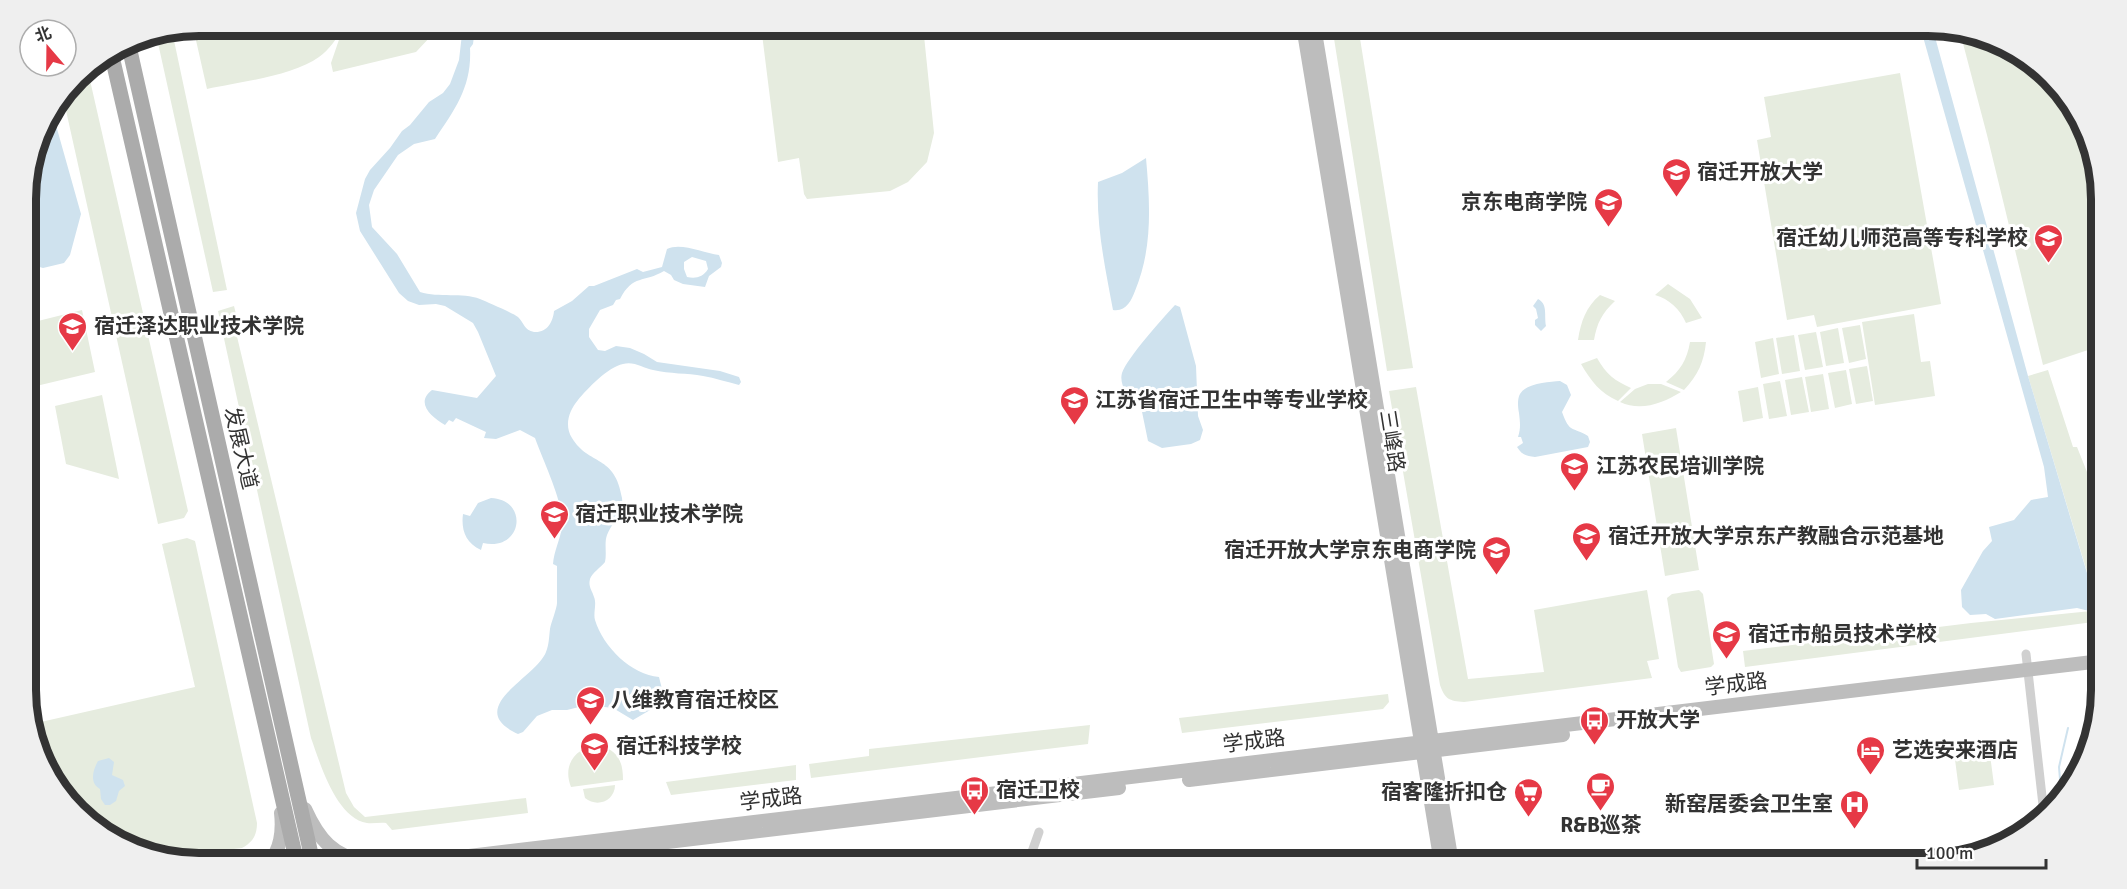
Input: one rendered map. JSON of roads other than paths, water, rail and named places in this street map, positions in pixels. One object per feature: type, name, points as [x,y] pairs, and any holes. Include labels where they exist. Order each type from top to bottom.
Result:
[{"type":"main road","name":"三峰路","points":[[1305,36],[1427,746],[1450,853]]},
{"type":"main road","name":"三峰路","points":[[1316,36],[1427,746],[1440,853]]},
{"type":"main road","name":"发展大道","points":[[130,52],[287,787],[296,853]]},
{"type":"main road","name":"发展大道","points":[[113,61],[287,787],[309,853]]},
{"type":"main road","name":"学成路","points":[[2028,675],[2091,664]]},
{"type":"main road","name":"学成路","points":[[497,853],[2028,675],[2091,671]]},
{"type":"main road","name":"学成路","points":[[572,853],[1427,746]]},
{"type":"main road","points":[[287,787],[325,843],[339,853]]},
{"type":"main road","points":[[276,853],[281,838],[287,787]]},
{"type":"street","points":[[2026,654],[2043,805]]},
{"type":"street","points":[[1032,853],[1040,832]]},
{"type":"water","points":[[462,36],[474,36],[470,48],[468,74],[456,107],[435,139],[414,144],[398,155],[374,190],[369,205],[372,227],[397,254],[420,292],[480,299],[515,315],[528,330],[539,332],[546,329],[554,311],[572,301],[589,286],[637,269],[643,272],[662,267],[667,249],[685,247],[719,255],[722,263],[721,267],[709,276],[705,287],[683,284],[664,271],[634,282],[613,305],[600,310],[589,329],[589,337],[598,350],[605,351],[616,346],[630,348],[657,362],[720,371],[739,377],[741,382],[739,385],[703,376],[659,371],[627,363],[611,369],[582,395],[570,413],[568,423],[572,438],[579,447],[608,467],[619,484],[622,503],[606,538],[605,562],[591,577],[590,584],[595,600],[595,620],[605,640],[629,665],[649,675],[659,677],[664,697],[657,706],[633,720],[613,708],[587,705],[567,710],[552,710],[537,716],[523,732],[518,734],[503,724],[497,714],[500,703],[507,693],[540,662],[548,647],[557,603],[557,566],[553,564],[562,527],[557,495],[535,438],[520,430],[496,439],[484,438],[486,432],[456,418],[453,422],[449,420],[445,425],[430,414],[425,400],[432,390],[477,398],[496,376],[473,323],[445,306],[419,305],[408,301],[399,293],[360,231],[356,213],[365,179],[370,170],[429,102],[443,93],[450,84],[459,60]],"holes":[[[692,257],[706,261],[708,269],[702,276],[687,277],[684,262]]]},
{"type":"water","points":[[1923,36],[1935,36],[2028,376],[2091,586],[2091,613],[2077,608],[1995,619],[1986,614],[1970,615],[1962,607],[1961,590],[1983,551],[1992,541],[1989,527],[2014,520],[2031,500],[2048,497],[2044,467]]},
{"type":"water","points":[[55,123],[81,214],[70,255],[64,263],[43,268],[36,266],[36,189],[42,157]]},
{"type":"water","points":[[1146,158],[1149,225],[1145,258],[1130,302],[1125,308],[1113,310],[1100,230],[1098,182],[1122,173]]},
{"type":"water","points":[[1538,299],[1545,310],[1546,326],[1541,331],[1535,325],[1535,320],[1538,318],[1533,306]]},
{"type":"water","points":[[1175,305],[1180,307],[1196,366],[1198,416],[1203,430],[1200,440],[1191,444],[1162,448],[1148,441],[1140,402],[1136,397],[1125,392],[1121,376],[1138,348]]},
{"type":"water","points":[[1560,381],[1567,385],[1571,395],[1562,412],[1567,424],[1588,436],[1590,442],[1588,447],[1535,457],[1524,455],[1517,447],[1523,443],[1521,437],[1518,437],[1520,394],[1532,385]]},
{"type":"water","points":[[491,498],[503,501],[512,507],[516,515],[516,525],[513,533],[506,540],[496,544],[483,543],[481,550],[471,544],[465,535],[463,514],[470,516],[478,503]]},
{"type":"water","points":[[109,758],[114,762],[112,775],[123,780],[125,786],[119,791],[116,801],[105,805],[93,776],[98,761]]},
{"type":"waterway","points":[[2060,784],[2059,767],[2068,728]]},
{"type":"place","name":"宿迁开放大学","points":[[1676,198]]},
{"type":"place","name":"京东电商学院","points":[[1608,228]]},
{"type":"place","name":"宿迁幼儿师范高等专科学校","points":[[2049,264]]},
{"type":"place","name":"宿迁泽达职业技术学院","points":[[73,352]]},
{"type":"place","name":"江苏省宿迁卫生中等专业学校","points":[[1074,426]]},
{"type":"place","name":"江苏农民培训学院","points":[[1575,492]]},
{"type":"place","name":"宿迁职业技术学院","points":[[554,540]]},
{"type":"place","name":"宿迁开放大学京东产教融合示范基地","points":[[1587,562]]},
{"type":"place","name":"宿迁开放大学京东电商学院","points":[[1497,576]]},
{"type":"place","name":"宿迁市船员技术学校","points":[[1727,660]]},
{"type":"place","name":"八维教育宿迁校区","points":[[590,726]]},
{"type":"place","name":"开放大学","points":[[1595,746]]},
{"type":"place","name":"宿迁科技学校","points":[[595,772]]},
{"type":"place","name":"艺选安来酒店","points":[[1871,776]]},
{"type":"place","name":"R&B巡茶","points":[[1601,812]]},
{"type":"place","name":"宿迁卫校","points":[[975,816]]},
{"type":"place","name":"宿客隆折扣仓","points":[[1528,818]]},
{"type":"place","name":"新窑居委会卫生室","points":[[1854,830]]}]
